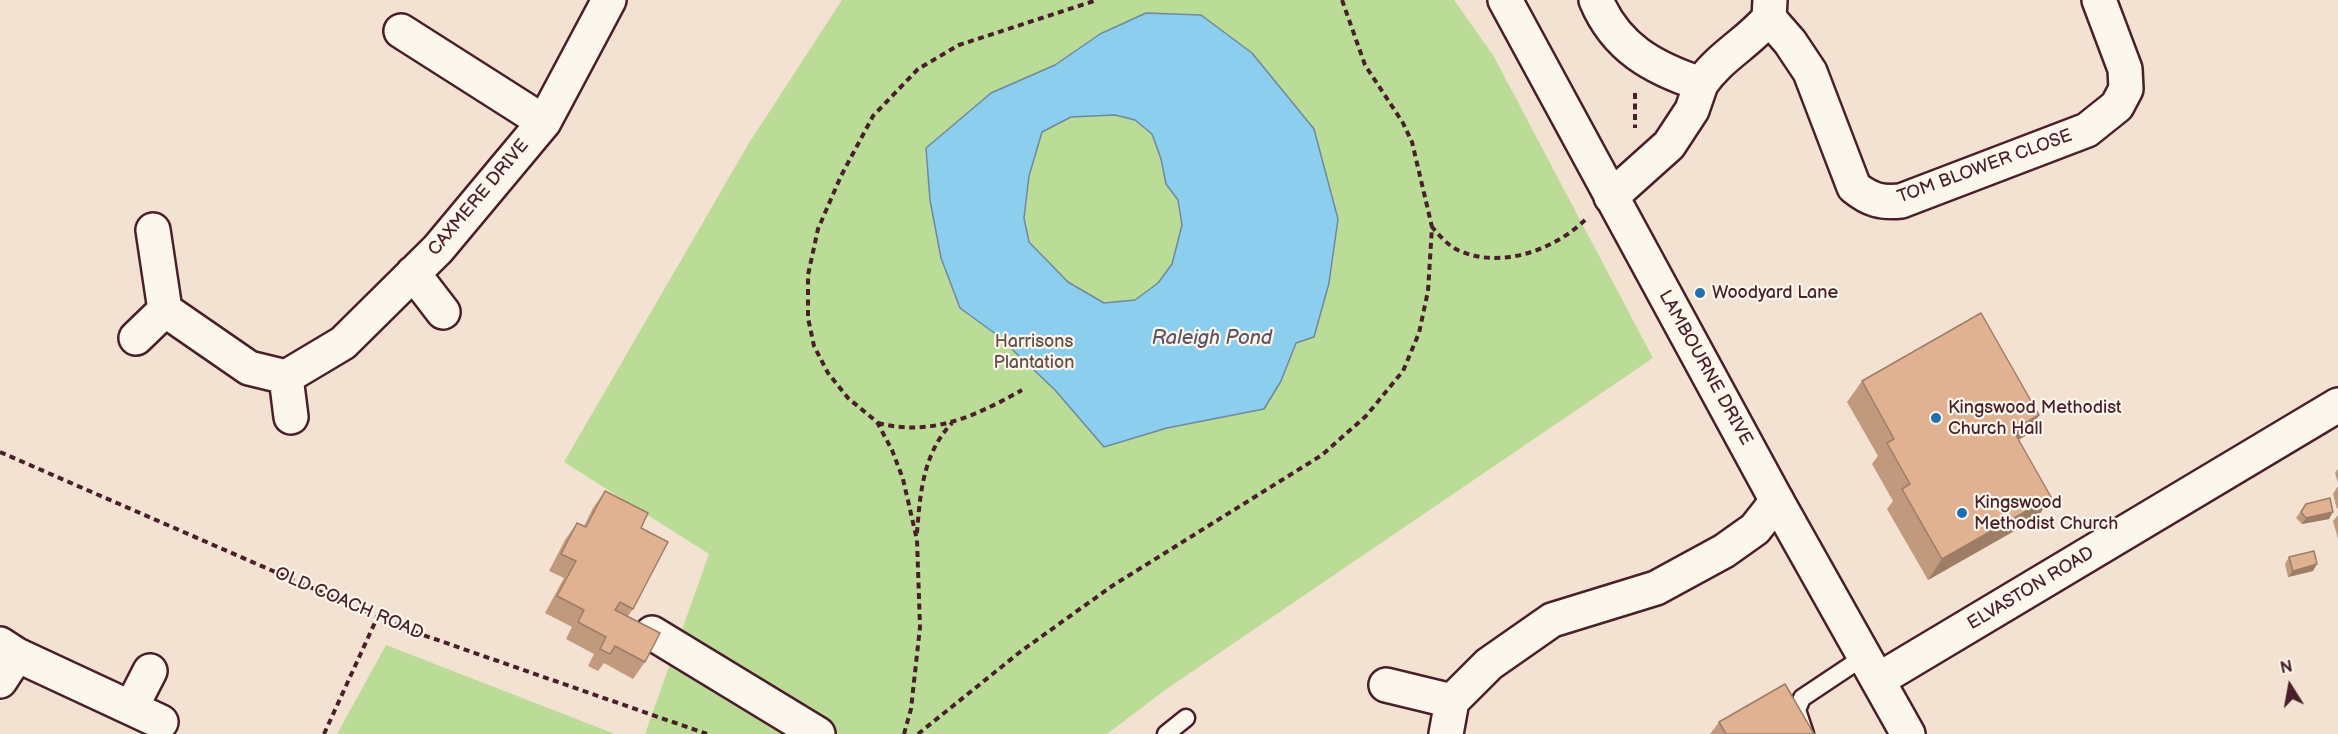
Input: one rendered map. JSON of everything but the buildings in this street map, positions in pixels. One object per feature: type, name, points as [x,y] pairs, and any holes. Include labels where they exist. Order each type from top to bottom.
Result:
[{"type":"street","name":"CAXMERE DRIVE","points":[[286,378],[343,343],[438,249],[544,122],[609,0]]},
{"type":"street","name":"LAMBOURNE DRIVE","points":[[1505,0],[1777,501],[1908,734]]},
{"type":"street","points":[[1596,0],[1603,16],[1619,39],[1657,67],[1701,84],[1692,110],[1669,145],[1611,197]]},
{"type":"street","name":"TOM BLOWER CLOSE","points":[[1701,84],[1711,69],[1754,35],[1769,9],[1810,72],[1854,187],[1868,198],[1885,202],[1901,201],[2087,130],[2117,106],[2126,89],[2125,69],[2099,0]]},
{"type":"street","name":"CAXMERE DRIVE","points":[[401,31],[544,122]]},
{"type":"street","points":[[153,230],[165,310],[249,368],[286,378],[291,417]]},
{"type":"street","points":[[413,273],[443,312]]},
{"type":"street","points":[[136,338],[165,310]]},
{"type":"street","name":"ELVASTON ROAD","points":[[1871,668],[2338,405]]},
{"type":"street","points":[[1446,734],[1452,701],[1489,664],[1552,620],[1656,588],[1732,546],[1755,529],[1777,501]]},
{"type":"street","points":[[652,633],[818,734]]},
{"type":"street","points":[[6,660],[131,708],[161,722]]},
{"type":"street","points":[[131,708],[150,671]]},
{"type":"street","points":[[1386,685],[1452,701]]},
{"type":"lane","points":[[1805,734],[1797,710],[1802,698],[1871,668]]},
{"type":"lane","points":[[1166,734],[1186,718]]},
{"type":"path","points":[[917,540],[903,479],[892,450],[877,422],[848,398],[828,373],[814,346],[808,318],[808,275],[816,241],[841,176],[873,116],[918,69],[959,45],[1097,0]]},
{"type":"path","points":[[918,734],[1020,652],[1094,599],[1322,455],[1366,416],[1402,371],[1419,333],[1428,291],[1432,227],[1412,142],[1403,123],[1365,65],[1342,0]]},
{"type":"path","points":[[1635,92],[1635,129],[1640,140],[1656,158]]},
{"type":"path","points":[[1432,227],[1459,251],[1504,259],[1529,252],[1557,240],[1580,225],[1611,197]]},
{"type":"path","points":[[877,422],[894,427],[952,423],[986,410],[1022,390]]},
{"type":"path","points":[[904,734],[911,709],[920,627],[917,540],[920,495],[935,445],[952,423]]},
{"type":"path","name":"OLD COACH ROAD","points":[[0,452],[377,618],[707,734]]},
{"type":"path","points":[[324,734],[377,618]]},
{"type":"green space","name":"Harrisons Plantation","points":[[842,0],[1454,0],[1493,55],[1653,358],[1165,690],[1107,734],[645,734],[709,554],[564,462],[749,143]]},
{"type":"green space","points":[[386,645],[615,734],[337,734]]},
{"type":"water","name":"Raleigh Pond","points":[[1146,13],[1201,15],[1252,53],[1314,129],[1338,219],[1329,283],[1314,337],[1296,343],[1281,381],[1264,409],[1167,428],[1104,447],[1055,390],[997,335],[960,308],[941,258],[930,200],[926,148],[991,93],[1055,65],[1100,34]],"holes":[[[1115,115],[1135,120],[1152,134],[1161,159],[1166,184],[1178,200],[1182,225],[1172,264],[1158,283],[1135,300],[1104,303],[1068,282],[1029,242],[1024,218],[1029,176],[1042,132],[1071,117]]]},
{"type":"place","name":"Woodyard Lane","points":[[1700,293]]},
{"type":"place","name":"Kingswood Methodist Church Hall","points":[[1936,418]]},
{"type":"place","name":"Kingswood Methodist Church","points":[[1962,513]]}]
